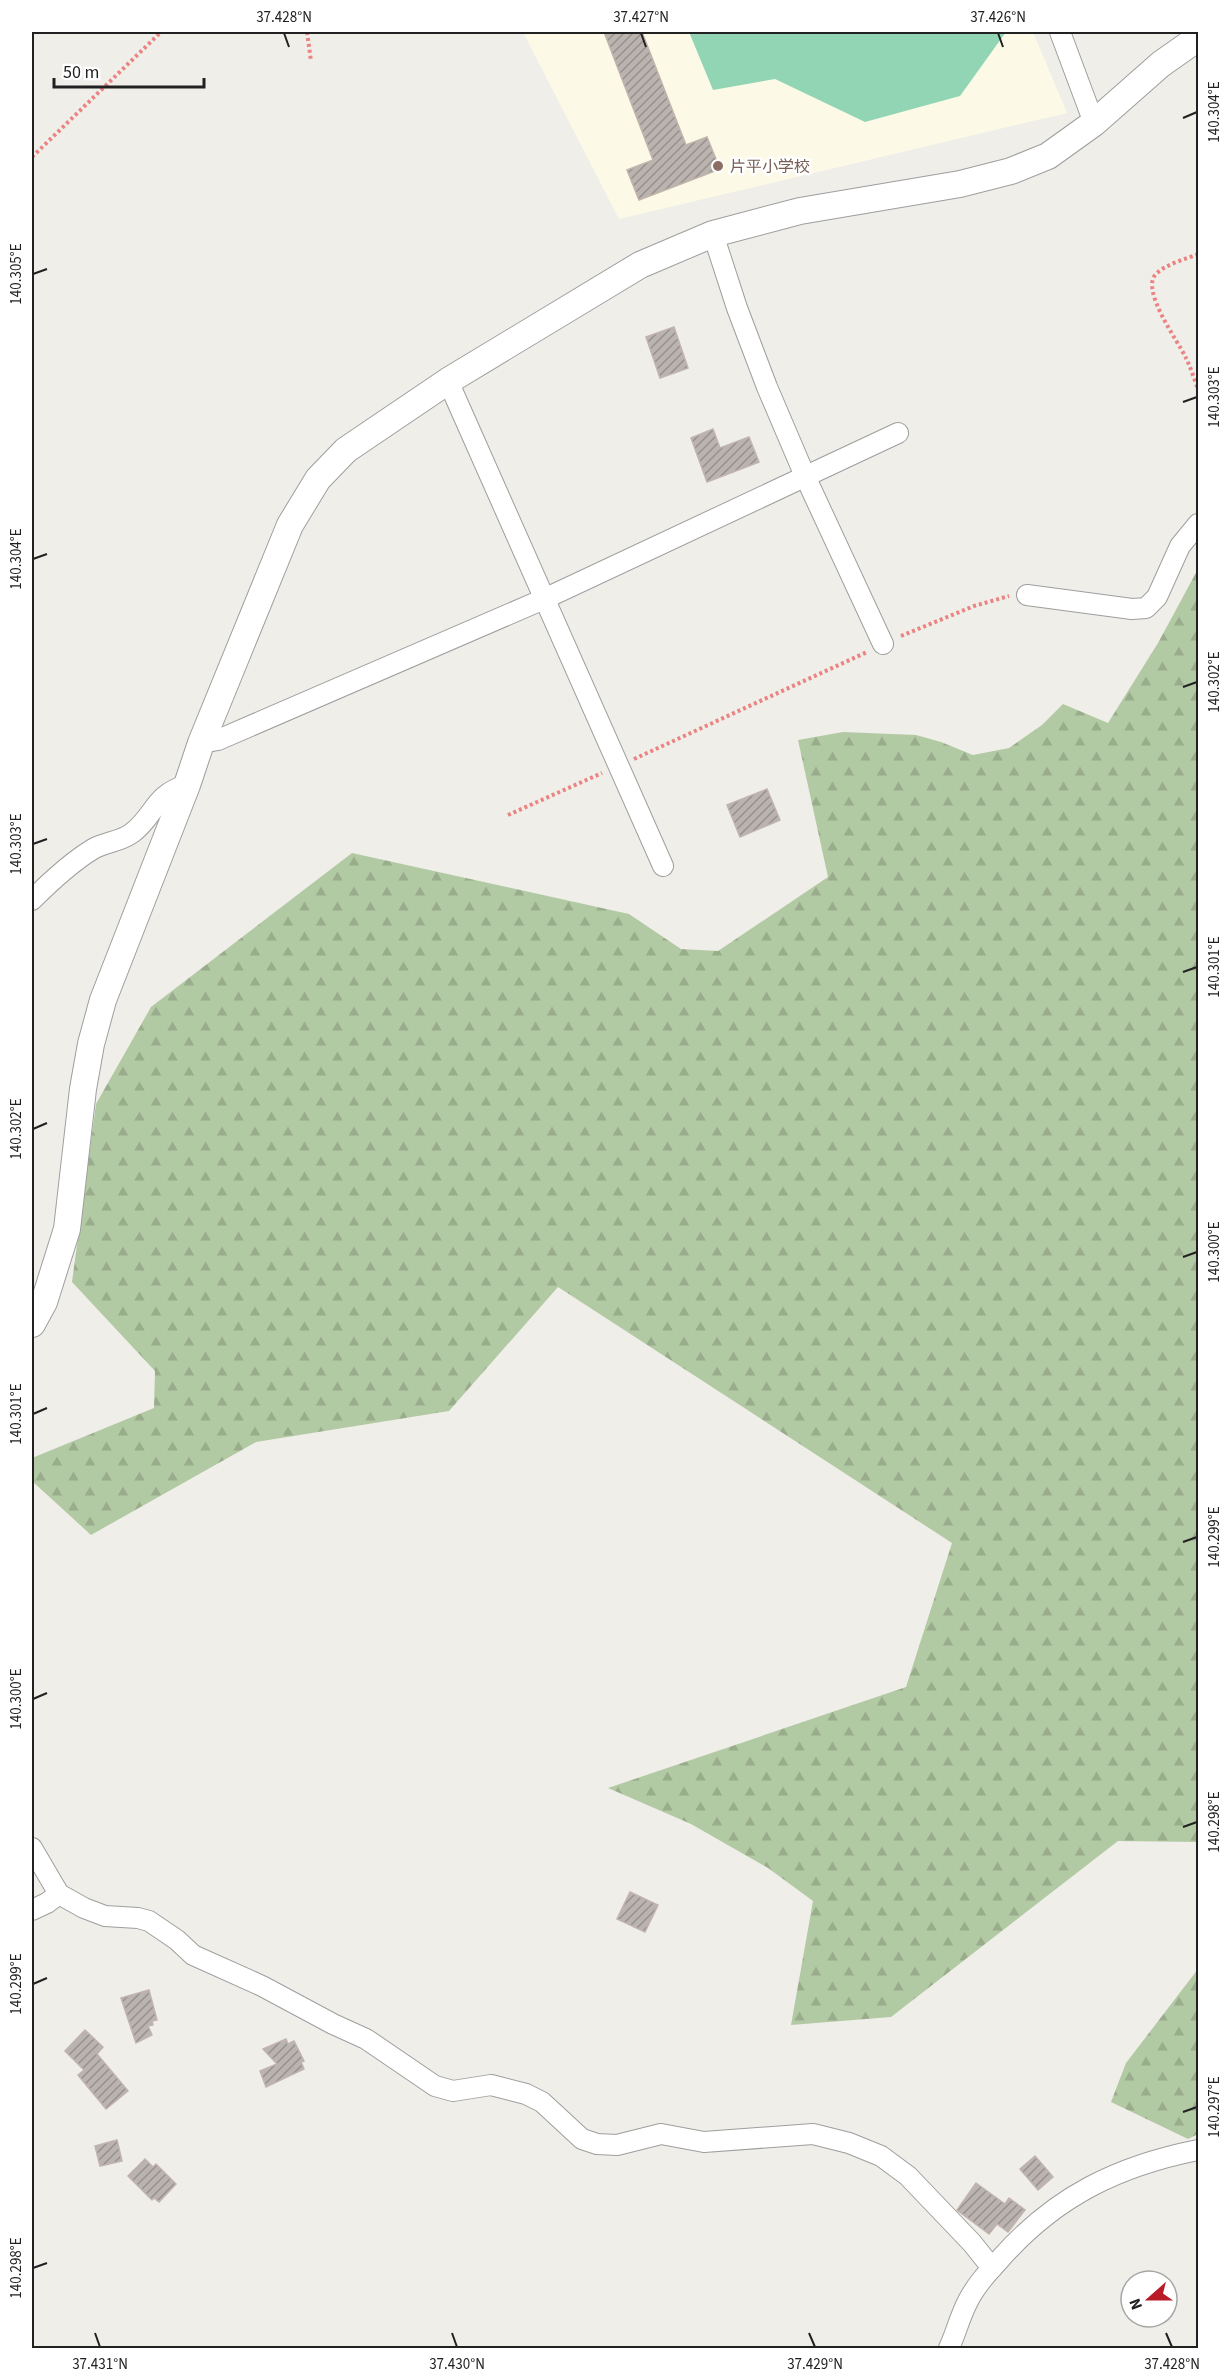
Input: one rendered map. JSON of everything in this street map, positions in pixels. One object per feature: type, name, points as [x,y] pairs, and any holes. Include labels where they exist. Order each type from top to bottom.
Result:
[{"type":"street","points":[[1060,32],[1094,123]]},
{"type":"street","points":[[32,1324],[44,1302],[66,1229],[91,1044],[103,1000],[187,785],[201,743],[290,525],[318,479],[346,450],[448,381],[640,265],[713,234],[800,211],[960,184],[1011,171],[1048,156],[1094,123],[1161,64],[1198,38]]},
{"type":"street","points":[[713,234],[740,318],[805,476],[883,644]]},
{"type":"street","points":[[448,381],[663,866]]},
{"type":"street","points":[[201,743],[218,741],[544,599],[898,433]]},
{"type":"street","points":[[1027,595],[1132,609],[1146,608],[1157,597],[1180,546],[1198,524]]},
{"type":"street","points":[[32,900],[66,867],[95,848],[133,833],[172,789],[187,785]]},
{"type":"street","points":[[32,1848],[59,1894],[84,1908],[105,1916],[149,1921],[177,1940],[193,1955],[262,1986],[366,2039],[435,2086],[453,2091],[491,2085],[532,2096],[542,2102],[582,2139],[597,2144],[616,2145],[661,2134],[704,2142],[813,2134],[849,2143],[881,2156],[908,2176],[972,2243],[992,2268]]},
{"type":"street","points":[[32,1910],[59,1894]]},
{"type":"street","points":[[950,2349],[968,2302],[978,2285],[1018,2238],[1049,2211],[1127,2168],[1198,2151]]},
{"type":"path","points":[[32,157],[161,32]]},
{"type":"path","points":[[307,32],[311,61]]},
{"type":"path","points":[[1198,254],[1162,269],[1155,275],[1151,285],[1160,313],[1187,359],[1198,389]]},
{"type":"path","points":[[508,815],[767,699],[883,644],[1000,597],[1027,595]]},
{"type":"shaded area","name":"片平小学校","points":[[523,32],[1033,32],[1067,113],[619,219]]},
{"type":"green space","points":[[689,32],[1006,32],[960,96],[865,122],[775,79],[713,90]]},
{"type":"green space","points":[[1198,569],[1198,1842],[1118,1841],[891,2017],[791,2025],[813,1901],[768,1868],[691,1824],[608,1788],[906,1687],[952,1543],[558,1287],[449,1411],[256,1442],[91,1535],[32,1481],[32,1458],[154,1408],[155,1371],[72,1282],[96,1104],[151,1007],[352,853],[629,914],[681,949],[718,951],[828,877],[798,740],[843,732],[916,735],[973,755],[1009,748],[1042,725],[1063,704],[1108,723],[1158,643]]},
{"type":"green space","points":[[1198,1969],[1198,2134],[1188,2139],[1111,2102],[1126,2063]]},
{"type":"building","points":[[604,32],[642,32],[686,145],[707,137],[720,169],[639,200],[627,170],[653,160]]},
{"type":"building","points":[[674,327],[688,368],[660,378],[646,337]]},
{"type":"building","points":[[713,429],[720,448],[749,437],[759,462],[707,482],[691,438]]},
{"type":"building","points":[[767,789],[780,820],[740,837],[727,805]]},
{"type":"building","points":[[630,1892],[658,1905],[645,1932],[617,1919]]},
{"type":"building","points":[[149,1990],[157,2020],[152,2021],[153,2025],[148,2026],[152,2035],[136,2043],[121,1998]]},
{"type":"building","points":[[85,2030],[103,2047],[97,2054],[128,2091],[106,2109],[78,2075],[84,2070],[65,2051]]},
{"type":"building","points":[[286,2039],[288,2044],[294,2041],[304,2061],[301,2062],[304,2069],[266,2087],[260,2071],[277,2064],[263,2049]]},
{"type":"building","points":[[117,2140],[122,2161],[100,2166],[95,2146]]},
{"type":"building","points":[[1035,2156],[1053,2177],[1038,2190],[1020,2169]]},
{"type":"building","points":[[145,2159],[153,2167],[156,2164],[176,2184],[159,2202],[154,2198],[152,2200],[128,2176]]},
{"type":"building","points":[[976,2183],[1005,2204],[1009,2198],[1025,2210],[1008,2232],[997,2224],[989,2234],[957,2210]]},
{"type":"place","name":"片平小学校","points":[[718,166]]}]
